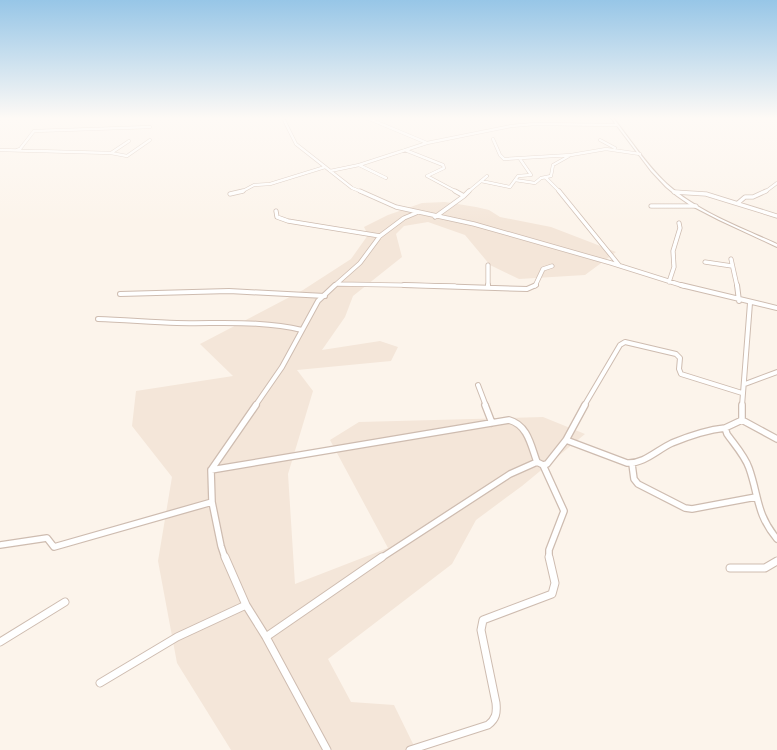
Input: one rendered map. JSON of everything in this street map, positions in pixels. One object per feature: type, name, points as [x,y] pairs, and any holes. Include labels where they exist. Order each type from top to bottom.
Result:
[{"type":"street","points":[[111,153],[128,156],[132,153]]},
{"type":"street","points":[[308,153],[352,188],[387,204],[416,213],[474,224],[619,265],[669,282],[740,301],[777,308]]},
{"type":"street","points":[[330,171],[359,165],[396,153]]},
{"type":"street","points":[[413,153],[443,165],[444,168],[427,176],[464,196]]},
{"type":"street","points":[[500,153],[503,158],[520,159],[583,153]]},
{"type":"street","points":[[633,153],[640,154],[661,180],[674,192],[696,206],[777,246]]},
{"type":"street","points":[[515,180],[535,183],[552,176],[553,165],[571,155]]},
{"type":"street","points":[[481,181],[508,187],[512,186],[519,176],[532,174],[520,159]]},
{"type":"street","points":[[359,165],[386,178]]},
{"type":"street","points":[[230,194],[241,193],[254,185],[267,185],[326,167]]},
{"type":"street","points":[[435,217],[464,196],[487,176]]},
{"type":"street","points":[[545,178],[562,194],[619,265]]},
{"type":"street","points":[[738,203],[745,198],[753,197],[757,194],[763,194],[776,181]]},
{"type":"street","points":[[674,192],[699,193],[738,203],[777,216]]},
{"type":"street","points":[[651,206],[696,206]]},
{"type":"street","points":[[276,211],[277,217],[288,221],[380,236]]},
{"type":"street","points":[[327,750],[266,637],[246,605],[232,576],[220,546],[212,502],[211,470],[282,367],[318,301],[365,256],[380,236],[404,218],[416,213]]},
{"type":"street","points":[[669,282],[674,266],[673,251],[676,248],[680,228],[679,223]]},
{"type":"street","points":[[731,258],[732,266],[736,275],[740,301]]},
{"type":"street","points":[[705,262],[732,266]]},
{"type":"street","points":[[488,264],[488,287]]},
{"type":"street","points":[[337,284],[531,289],[535,287],[543,269],[552,266]]},
{"type":"street","points":[[120,294],[229,291],[324,296]]},
{"type":"street","points":[[742,420],[742,393],[745,384],[750,303]]},
{"type":"street","points":[[98,318],[177,323],[246,323],[285,326],[302,330]]},
{"type":"street","points":[[266,637],[349,578],[510,474],[540,464],[549,463],[566,440],[597,382],[620,345],[625,342],[676,354],[680,358],[678,369],[681,374],[742,393]]},
{"type":"street","points":[[745,384],[777,372]]},
{"type":"street","points":[[478,385],[492,423]]},
{"type":"street","points":[[211,470],[508,420],[519,422],[564,511],[548,550],[548,556],[556,581],[556,587],[552,594],[483,620],[481,630],[496,703],[497,713],[495,720],[488,725],[410,750]]},
{"type":"street","points":[[566,440],[632,464],[639,462],[664,446],[688,436],[703,431],[725,428],[742,420]]},
{"type":"street","points":[[742,420],[777,439]]},
{"type":"street","points":[[725,428],[727,434],[749,466],[756,497],[767,527],[777,539]]},
{"type":"street","points":[[632,464],[634,479],[638,484],[685,508],[700,508],[756,497]]},
{"type":"street","points":[[0,545],[47,538],[54,547],[212,502]]},
{"type":"street","points":[[730,568],[765,568],[777,561]]},
{"type":"street","points":[[0,642],[65,602]]},
{"type":"street","points":[[100,684],[177,637],[246,605]]},
{"type":"shaded area","points":[[445,202],[489,210],[500,217],[551,227],[616,252],[585,275],[519,279],[490,265],[465,235],[428,222],[404,226],[396,234],[402,257],[353,296],[345,317],[322,350],[380,341],[398,347],[391,361],[297,370],[313,391],[288,474],[295,584],[388,548],[330,440],[359,422],[543,417],[585,434],[522,486],[476,520],[452,564],[328,659],[351,702],[394,705],[416,750],[231,750],[177,663],[158,561],[172,477],[132,426],[136,391],[233,376],[200,344],[303,290],[351,259],[368,235],[364,227],[388,215],[422,203]]}]
